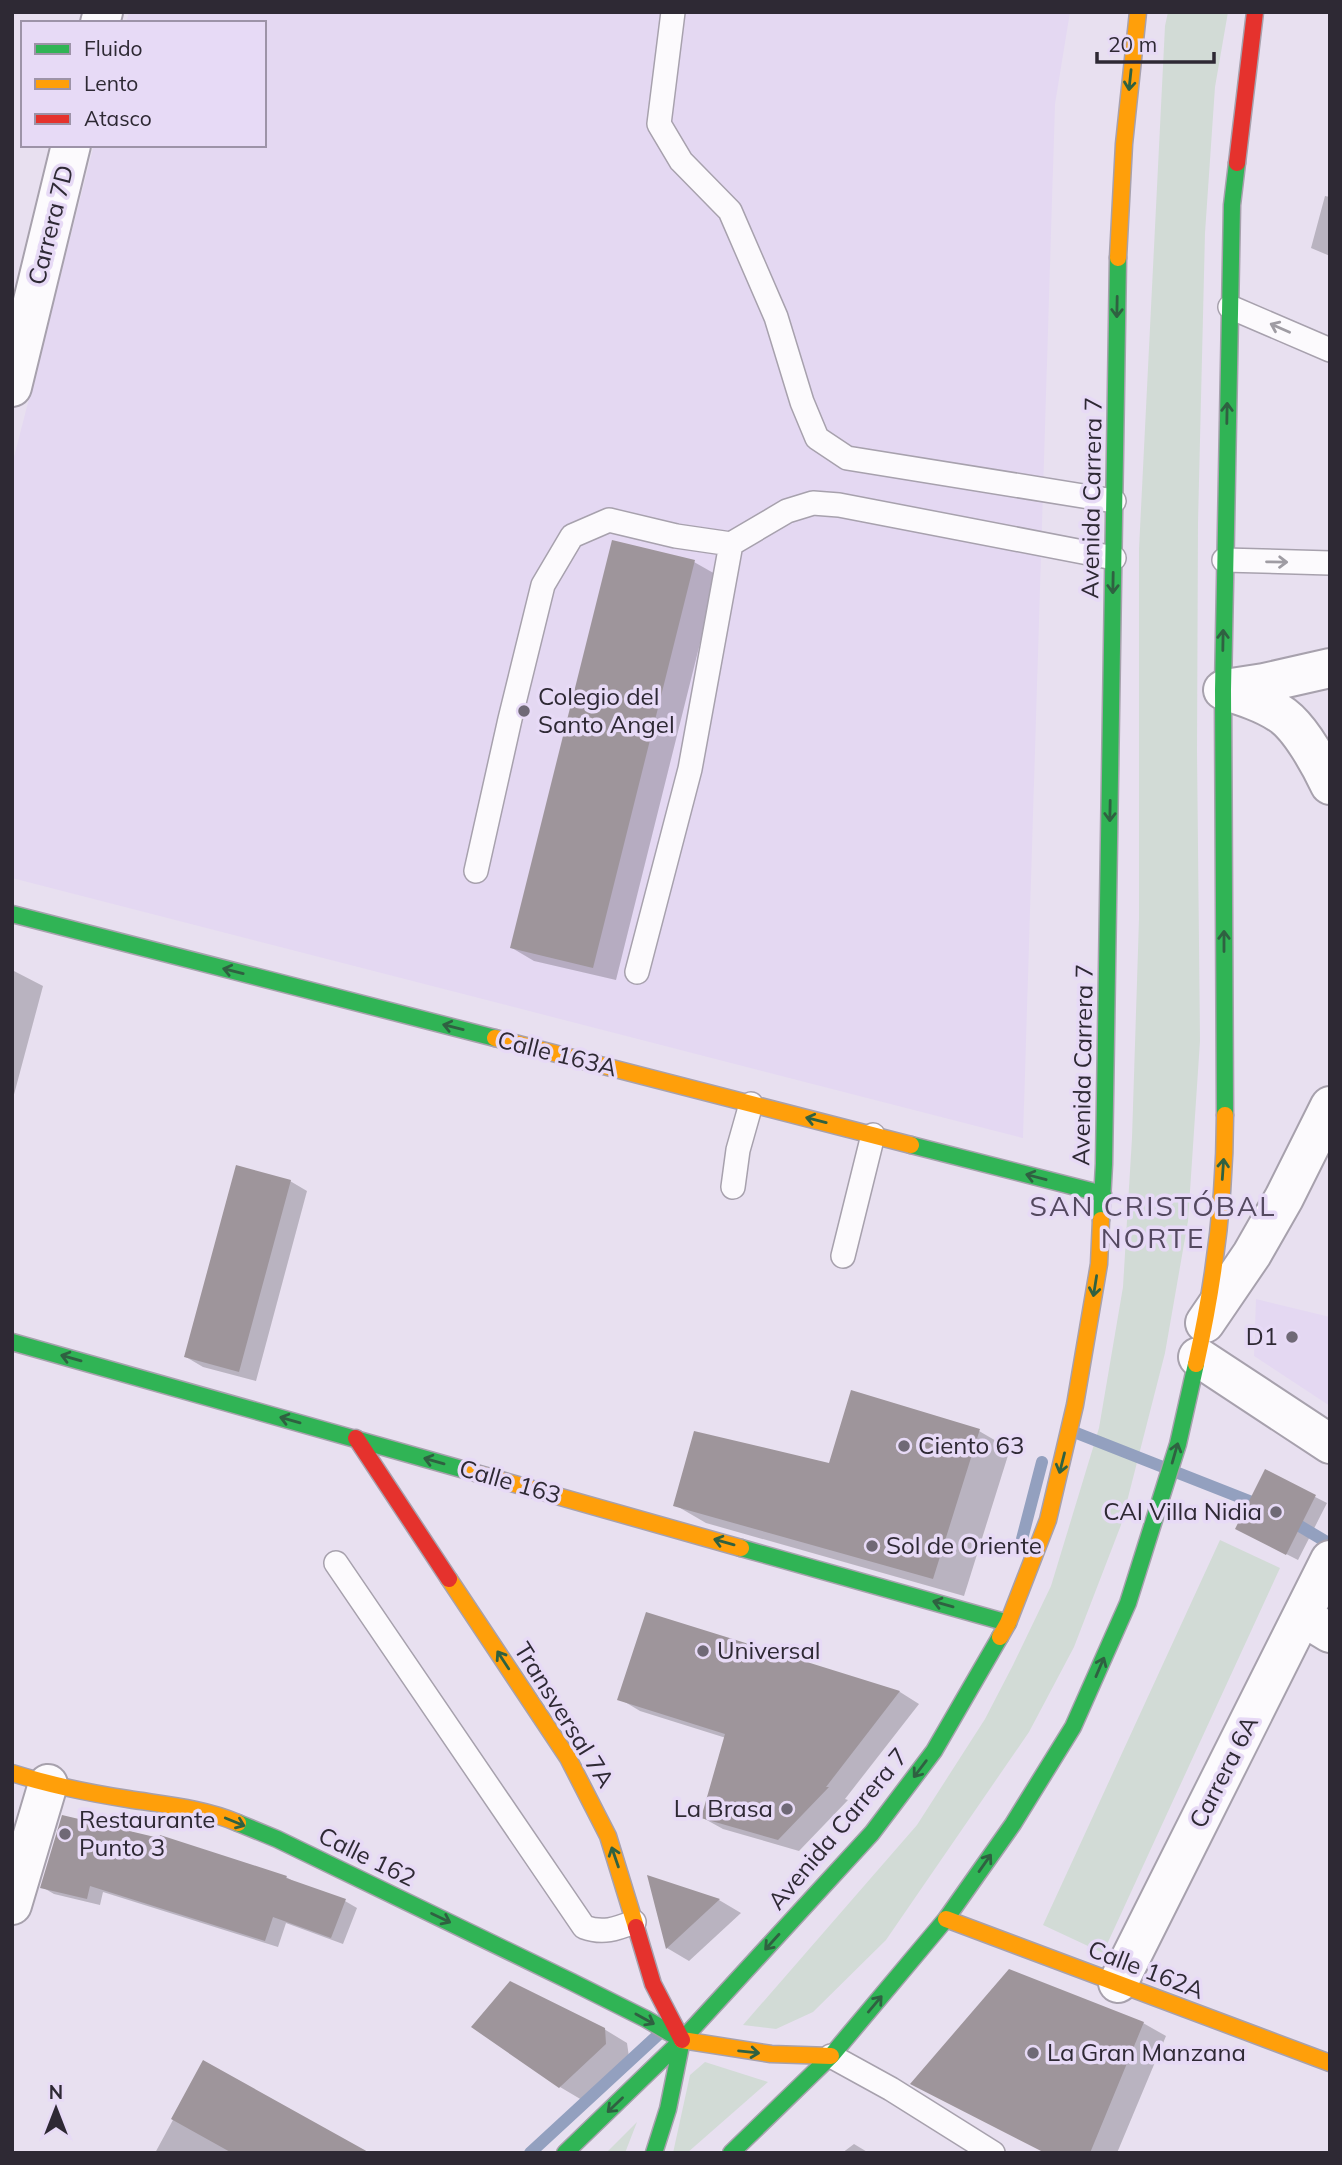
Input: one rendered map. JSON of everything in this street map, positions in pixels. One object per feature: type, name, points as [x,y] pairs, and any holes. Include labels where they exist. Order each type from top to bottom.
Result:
[{"type":"main road","name":"Avenida Carrera 7","points":[[565,2153],[682,2040],[872,1833],[934,1751],[1008,1623],[1048,1520],[1086,1348],[1097,1276],[1102,1194],[1119,234],[1124,144],[1138,12]]},
{"type":"main road","points":[[730,2153],[831,2056],[946,1919],[1013,1824],[1073,1727],[1093,1685],[1128,1603],[1178,1444],[1201,1340],[1218,1243],[1225,1126],[1223,690],[1232,205],[1255,12]]},
{"type":"main road","name":"Calle 163A","points":[[12,914],[1102,1194]]},
{"type":"main road","name":"Calle 163","points":[[12,1342],[1008,1623]]},
{"type":"main road","name":"Transversal 7A","points":[[356,1438],[568,1758],[608,1836],[653,1984],[682,2040]]},
{"type":"main road","name":"Calle 162","points":[[12,1773],[48,1784],[185,1807],[226,1818],[277,1839],[572,1982],[682,2040]]},
{"type":"main road","name":"Calle 162A","points":[[946,1919],[1330,2063]]},
{"type":"main road","points":[[654,2153],[673,2088],[682,2040],[771,2054],[831,2056]]},
{"type":"street","name":"Carrera 7D","points":[[12,387],[20,321],[70,147]]},
{"type":"street","points":[[1223,690],[1330,668]]},
{"type":"street","points":[[1223,690],[1263,704],[1282,714],[1293,724],[1311,750],[1330,785]]},
{"type":"street","points":[[1330,1106],[1284,1198],[1201,1340],[1330,1444]]},
{"type":"street","name":"Carrera 6A","points":[[1118,1983],[1316,1624],[1330,1560]]},
{"type":"street","points":[[12,1905],[48,1784]]},
{"type":"lane","points":[[673,12],[659,124],[681,161],[730,211],[776,317],[802,402],[817,438],[847,458],[1114,501]]},
{"type":"lane","points":[[1230,307],[1330,350]]},
{"type":"lane","points":[[476,871],[543,585],[572,536],[609,520],[676,536],[731,544],[787,511],[813,503],[839,505],[1114,558]]},
{"type":"lane","points":[[637,972],[690,769],[731,544]]},
{"type":"lane","points":[[1224,560],[1330,563]]},
{"type":"lane","points":[[733,1187],[738,1150],[751,1104]]},
{"type":"lane","points":[[843,1256],[873,1135]]},
{"type":"lane","points":[[337,1563],[584,1927],[597,1932],[608,1931],[634,1922]]},
{"type":"lane","points":[[831,2056],[891,2089],[993,2153]]},
{"type":"shaded area","name":"Colegio del Santo Angel","points":[[129,12],[1070,12],[1055,104],[1023,1138],[12,878],[12,465],[93,147],[266,147],[266,21],[127,21]]},
{"type":"shaded area","points":[[1168,12],[1228,12],[1215,87],[1205,233],[1198,523],[1200,1041],[1188,1221],[1165,1353],[1121,1525],[1074,1647],[1029,1732],[886,1940],[813,2012],[776,2029],[743,2025],[917,1825],[985,1719],[1051,1586],[1099,1428],[1123,1287],[1132,1138],[1139,919],[1139,549],[1165,26]]},
{"type":"shaded area","name":"D1","points":[[1256,1299],[1330,1317],[1330,1406],[1254,1356]]},
{"type":"shaded area","points":[[1220,1540],[1280,1568],[1103,1953],[1043,1925]]},
{"type":"shaded area","points":[[705,2062],[768,2082],[687,2153],[673,2153],[690,2075]]},
{"type":"shaded area","points":[[637,2122],[625,2153],[606,2153]]},
{"type":"building","points":[[612,540],[695,560],[593,968],[510,948]]},
{"type":"building","points":[[236,1165],[291,1180],[239,1372],[184,1357]]},
{"type":"building","name":"Sol de Oriente","points":[[851,1390],[980,1429],[933,1579],[673,1506],[694,1431],[829,1463]]},
{"type":"building","name":"CAI Villa Nidia","points":[[1265,1469],[1316,1495],[1286,1555],[1235,1529]]},
{"type":"building","name":"Universal","points":[[646,1612],[900,1691],[826,1787],[829,1787],[778,1840],[701,1818],[725,1734],[617,1700]]},
{"type":"building","points":[[62,1815],[159,1838],[160,1835],[287,1876],[286,1878],[346,1899],[331,1938],[273,1917],[265,1941],[90,1886],[87,1899],[40,1888]]},
{"type":"building","points":[[647,1875],[720,1899],[666,1949]]},
{"type":"building","name":"La Gran Manzana","points":[[1009,1969],[1144,2022],[1090,2153],[1045,2153],[910,2084]]},
{"type":"building","points":[[510,1981],[605,2028],[606,2044],[559,2088],[471,2027]]},
{"type":"building","points":[[203,2060],[370,2153],[232,2153],[171,2119]]},
{"type":"waterway","points":[[1074,1432],[1262,1506]]},
{"type":"waterway","points":[[1022,1539],[1042,1462]]},
{"type":"waterway","points":[[1288,1519],[1330,1544]]},
{"type":"waterway","points":[[530,2153],[660,2033]]},
{"type":"traffic: fast","points":[[1225,1115],[1223,690],[1232,205],[1237,163]]},
{"type":"traffic: fast","points":[[1101,1220],[1118,258]]},
{"type":"traffic: fast","points":[[12,914],[495,1038]]},
{"type":"traffic: fast","points":[[911,1145],[1103,1194]]},
{"type":"traffic: fast","points":[[12,1342],[472,1472]]},
{"type":"traffic: fast","points":[[731,2153],[831,2056],[946,1919],[1013,1824],[1073,1727],[1128,1603],[1178,1444],[1196,1364]]},
{"type":"traffic: fast","points":[[741,1548],[1008,1623]]},
{"type":"traffic: fast","points":[[565,2153],[682,2040],[872,1833],[934,1751],[1000,1637]]},
{"type":"traffic: fast","points":[[238,1823],[277,1839],[572,1982],[682,2040]]},
{"type":"traffic: fast","points":[[654,2153],[668,2109],[682,2040]]},
{"type":"traffic: slow","points":[[1118,258],[1124,144],[1138,12]]},
{"type":"traffic: slow","points":[[495,1038],[911,1145]]},
{"type":"traffic: slow","points":[[1196,1364],[1217,1241],[1225,1115]]},
{"type":"traffic: slow","points":[[1000,1637],[1048,1520],[1075,1405],[1099,1264],[1101,1220]]},
{"type":"traffic: slow","points":[[472,1472],[741,1548]]},
{"type":"traffic: slow","points":[[449,1579],[568,1758],[608,1836],[636,1927]]},
{"type":"traffic: slow","points":[[12,1773],[84,1791],[198,1810],[238,1823]]},
{"type":"traffic: slow","points":[[946,1919],[1330,2063]]},
{"type":"traffic: slow","points":[[682,2040],[771,2054],[831,2056]]},
{"type":"traffic: jam","points":[[1237,163],[1255,12]]},
{"type":"traffic: jam","points":[[356,1438],[449,1579]]},
{"type":"traffic: jam","points":[[636,1927],[653,1984],[682,2040]]},
{"type":"place","name":"Colegio del Santo Angel","points":[[524,711]]},
{"type":"place","name":"D1","points":[[1292,1337]]},
{"type":"place","name":"Ciento 63","points":[[904,1446]]},
{"type":"place","name":"CAI Villa Nidia","points":[[1276,1512]]},
{"type":"place","name":"Sol de Oriente","points":[[872,1546]]},
{"type":"place","name":"Universal","points":[[703,1651]]},
{"type":"place","name":"La Brasa","points":[[787,1809]]},
{"type":"place","name":"Restaurante Punto 3","points":[[65,1834]]},
{"type":"place","name":"La Gran Manzana","points":[[1033,2053]]},
{"type":"district","name":"SAN CRISTÓBAL NORTE","points":[[1153,1222]]}]
